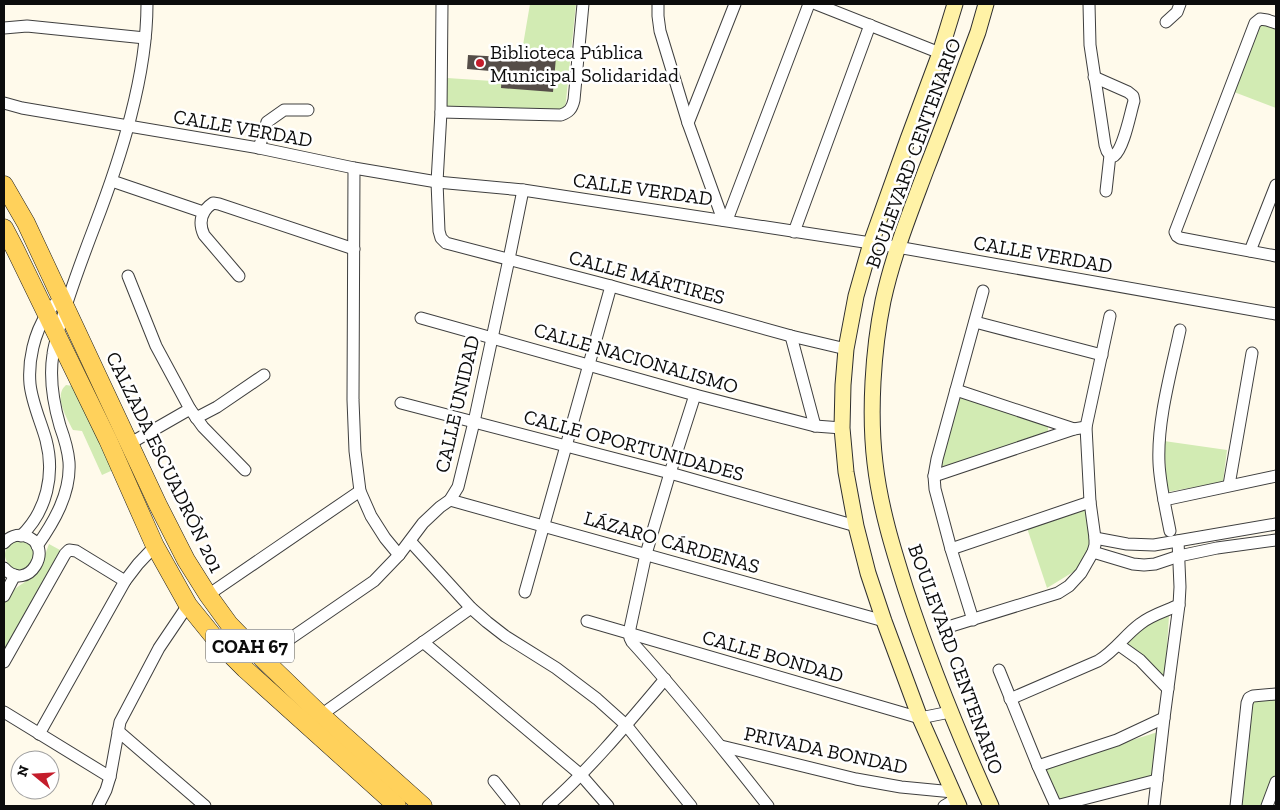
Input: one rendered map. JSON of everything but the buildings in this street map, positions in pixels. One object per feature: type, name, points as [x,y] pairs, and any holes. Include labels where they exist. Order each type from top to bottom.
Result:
[{"type":"main road","name":"BOULEVARD CENTENARIO","points":[[953,801],[920,718],[868,573],[856,526],[846,472],[842,428],[846,350],[856,296],[871,243],[940,53],[955,4]]},
{"type":"main road","name":"BOULEVARD CENTENARIO","points":[[986,4],[975,40],[897,247],[883,301],[876,353],[872,415],[875,464],[884,513],[895,555],[914,614],[950,712],[990,806]]},
{"type":"main road","name":"CALZADA ESCUADRÓN 201","points":[[4,185],[66,296],[127,439],[186,560],[208,595],[229,624],[262,658],[423,806]]},
{"type":"main road","name":"CALZADA ESCUADRÓN 201","points":[[4,228],[108,440],[155,546],[188,605],[218,642],[245,669],[397,806]]},
{"type":"main road","points":[[108,440],[127,439]]},
{"type":"street","points":[[37,546],[55,518],[66,490],[69,474],[69,457],[53,400],[51,372],[53,354],[66,296],[112,181],[128,126],[145,38],[147,4]]},
{"type":"street","points":[[437,182],[442,112],[442,4]]},
{"type":"street","points":[[442,112],[561,115],[568,113],[572,108],[574,100],[583,4]]},
{"type":"street","points":[[658,4],[660,30],[688,123],[725,220]]},
{"type":"street","points":[[688,123],[736,4]]},
{"type":"street","points":[[725,220],[809,4]]},
{"type":"street","points":[[816,4],[940,53]]},
{"type":"street","points":[[1166,22],[1177,12],[1180,4]]},
{"type":"street","points":[[1090,6],[1090,45],[1094,77],[1105,145],[1110,155],[1106,191]]},
{"type":"street","points":[[1276,23],[1260,19],[1255,23],[1175,232],[1180,238],[1276,256]]},
{"type":"street","points":[[794,232],[870,25]]},
{"type":"street","points":[[4,28],[27,26],[145,38]]},
{"type":"street","points":[[1094,77],[1133,96],[1134,101],[1122,145],[1114,156],[1110,155]]},
{"type":"street","name":"CALLE VERDAD","points":[[4,103],[22,108],[259,148],[354,168],[437,182],[523,190],[897,247],[1276,314]]},
{"type":"street","points":[[259,148],[267,122],[284,110],[308,110]]},
{"type":"street","points":[[354,168],[353,400],[355,451],[360,491],[371,516],[399,555]]},
{"type":"street","points":[[112,181],[203,212]]},
{"type":"street","name":"CALLE MÁRTIRES","points":[[437,182],[438,231],[446,243],[846,350]]},
{"type":"street","points":[[1250,251],[1276,185]]},
{"type":"street","name":"CALLE UNIDAD","points":[[262,658],[374,581],[410,542],[423,523],[450,500],[458,487],[474,422],[523,190]]},
{"type":"street","points":[[239,276],[204,235],[201,228],[203,212],[213,203],[354,249]]},
{"type":"street","points":[[128,276],[156,346],[193,414],[245,470]]},
{"type":"street","points":[[525,592],[612,286]]},
{"type":"street","points":[[973,620],[951,549],[935,489],[934,476],[983,291]]},
{"type":"street","points":[[21,536],[30,528],[42,507],[50,476],[46,441],[30,384],[32,354],[37,334],[47,314],[66,296]]},
{"type":"street","points":[[948,627],[1058,593],[1070,586],[1081,573],[1093,552],[1095,538],[1090,502],[1086,427],[1110,316]]},
{"type":"street","name":"CALLE NACIONALISMO","points":[[421,318],[695,395],[815,426],[842,428]]},
{"type":"street","points":[[975,322],[1102,355]]},
{"type":"street","points":[[1170,531],[1159,463],[1160,436],[1180,330]]},
{"type":"street","points":[[791,336],[815,426]]},
{"type":"street","points":[[1229,485],[1252,352]]},
{"type":"street","points":[[30,369],[51,372]]},
{"type":"street","points":[[127,439],[217,407],[264,375]]},
{"type":"street","points":[[956,390],[1074,429]]},
{"type":"street","points":[[695,395],[646,554],[629,633],[632,642],[721,746],[768,806]]},
{"type":"street","name":"CALLE OPORTUNIDADES","points":[[401,403],[670,474],[856,526]]},
{"type":"street","points":[[934,476],[1074,429],[1086,427]]},
{"type":"street","points":[[49,457],[69,457]]},
{"type":"street","points":[[1164,500],[1276,476]]},
{"type":"street","points":[[208,595],[360,491]]},
{"type":"street","name":"LÁZARO CÁRDENAS","points":[[450,500],[884,621]]},
{"type":"street","points":[[951,549],[1090,502]]},
{"type":"street","points":[[1095,538],[1127,544],[1164,544],[1276,524]]},
{"type":"street","points":[[4,543],[10,538],[21,536],[30,538],[37,546],[39,553],[39,560],[30,572],[23,575],[15,575],[4,568]]},
{"type":"street","points":[[1093,552],[1144,566],[1217,548],[1276,540]]},
{"type":"street","points":[[1154,806],[1179,605],[1178,541]]},
{"type":"street","points":[[410,542],[487,622],[556,668],[597,699],[626,725],[691,806]]},
{"type":"street","points":[[39,734],[124,581],[155,546]]},
{"type":"street","points":[[4,662],[69,550],[76,552],[124,581]]},
{"type":"street","points":[[4,596],[15,575]]},
{"type":"street","points":[[98,806],[110,777],[120,722],[159,648],[188,605]]},
{"type":"street","points":[[1010,699],[1098,661],[1119,645],[1139,624],[1148,618],[1179,605]]},
{"type":"street","points":[[321,714],[472,608]]},
{"type":"street","name":"CALLE BONDAD","points":[[587,621],[920,718],[950,712]]},
{"type":"street","points":[[423,642],[582,775],[608,806]]},
{"type":"street","points":[[1119,645],[1140,660],[1168,689]]},
{"type":"street","points":[[999,670],[1056,806],[1157,780]]},
{"type":"street","points":[[548,806],[582,775],[665,679]]},
{"type":"street","points":[[1236,806],[1247,703],[1249,698],[1253,696],[1276,694]]},
{"type":"street","points":[[4,712],[110,777]]},
{"type":"street","points":[[1038,766],[1117,740],[1164,718]]},
{"type":"street","points":[[118,731],[205,806]]},
{"type":"street","name":"PRIVADA BONDAD","points":[[721,746],[856,780],[901,787],[953,801]]},
{"type":"street","points":[[494,781],[514,806]]},
{"type":"street","points":[[1267,806],[1276,782]]},
{"type":"green space","points":[[530,4],[576,4],[565,110],[446,106],[447,78],[492,81],[494,46],[522,51]]},
{"type":"green space","points":[[1265,25],[1276,30],[1276,108],[1234,92],[1257,27]]},
{"type":"green space","points":[[66,385],[73,386],[113,470],[102,475],[82,431],[73,430],[61,401],[62,390]]},
{"type":"green space","points":[[956,394],[1048,424],[1048,433],[938,468]]},
{"type":"green space","points":[[1164,441],[1227,450],[1223,482],[1167,492]]},
{"type":"green space","points":[[1088,506],[1091,539],[1088,553],[1078,569],[1047,588],[1027,528]]},
{"type":"green space","points":[[19,539],[29,542],[35,549],[33,564],[20,571],[9,565],[5,558],[8,546]]},
{"type":"green space","points":[[49,544],[60,550],[4,651],[4,602],[14,589],[30,578],[36,571],[43,560]]},
{"type":"green space","points":[[1169,616],[1165,678],[1124,642],[1140,627]]},
{"type":"green space","points":[[1276,698],[1276,774],[1263,806],[1242,806],[1250,700]]},
{"type":"green space","points":[[1158,732],[1153,775],[1057,800],[1042,768]]},
{"type":"place","name":"Biblioteca Pública Municipal Solidaridad","points":[[480,63]]}]
